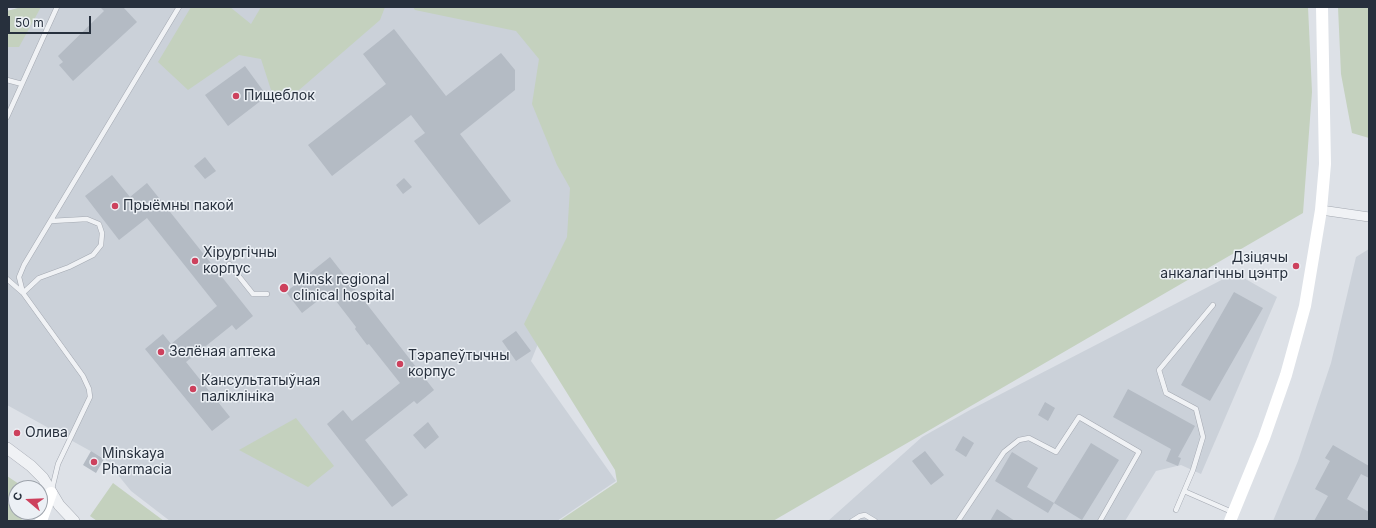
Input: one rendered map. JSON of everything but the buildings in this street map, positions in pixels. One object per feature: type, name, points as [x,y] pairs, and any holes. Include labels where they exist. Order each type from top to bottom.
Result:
[{"type":"main road","points":[[1232,517],[1264,438],[1286,375],[1305,306],[1321,210],[1326,153],[1322,7]]},
{"type":"main road","points":[[41,521],[51,493]]},
{"type":"street","points":[[1321,210],[1369,217]]},
{"type":"street","points":[[7,448],[31,466],[43,478],[51,493],[74,521]]},
{"type":"lane","points":[[7,117],[57,7]]},
{"type":"lane","points":[[23,292],[19,277],[179,7]]},
{"type":"lane","points":[[7,80],[22,84]]},
{"type":"lane","points":[[23,292],[39,278],[69,267],[93,255],[101,246],[102,233],[99,224],[87,219],[51,221]]},
{"type":"lane","points":[[229,264],[253,294],[267,294]]},
{"type":"lane","points":[[7,279],[23,292],[83,376],[90,397],[58,464],[51,493]]},
{"type":"lane","points":[[1176,510],[1193,470],[1203,437],[1196,409],[1166,393],[1159,370],[1214,305]]},
{"type":"lane","points":[[958,521],[1004,452],[1019,440],[1029,438],[1056,452],[1079,417],[1139,452],[1100,521]]},
{"type":"lane","points":[[1184,491],[1232,517]]},
{"type":"lane","points":[[852,521],[865,515],[875,521]]},
{"type":"shaded area","name":"Minsk regional clinical hospital","points":[[22,7],[575,7],[591,215],[531,361],[616,481],[557,521],[170,521],[131,491],[105,459],[7,405],[7,11]]},
{"type":"shaded area","points":[[1369,249],[1369,521],[1273,521],[1298,461],[1331,363],[1356,257]]},
{"type":"shaded area","points":[[1235,273],[1277,297],[1201,474],[1181,465],[1156,471],[1125,521],[828,521],[922,437],[970,410]]},
{"type":"green space","points":[[22,7],[41,7],[19,47],[7,47],[7,11]]},
{"type":"green space","points":[[191,7],[230,7],[251,24],[261,7],[385,7],[380,20],[291,97],[271,90],[261,59],[239,55],[188,90],[158,62]]},
{"type":"green space","points":[[413,7],[1308,7],[1312,92],[1303,213],[773,521],[559,521],[617,482],[615,470],[524,324],[567,237],[570,188],[557,165],[532,104],[539,59],[516,31],[415,10]]},
{"type":"green space","points":[[1338,7],[1369,7],[1369,138],[1352,133],[1341,74]]},
{"type":"green space","points":[[296,418],[334,466],[308,487],[239,450]]},
{"type":"green space","points":[[7,476],[13,480],[8,480],[7,496]]},
{"type":"green space","points":[[113,483],[164,521],[97,521],[90,516]]},
{"type":"green space","points":[[7,503],[8,520],[21,520],[7,521]]},
{"type":"place","name":"Пищеблок","points":[[236,96]]},
{"type":"place","name":"Прыёмны пакой","points":[[115,206]]},
{"type":"place","name":"Хірургічны корпус","points":[[195,261]]},
{"type":"place","name":"Дзіцячы анкалагічны цэнтр","points":[[1296,266]]},
{"type":"place","name":"Minsk regional clinical hospital","points":[[284,288]]},
{"type":"place","name":"Зелёная аптека","points":[[161,352]]},
{"type":"place","name":"Тэрапеўтычны корпус","points":[[400,364]]},
{"type":"place","name":"Кансультатыўная паліклініка","points":[[193,389]]},
{"type":"place","name":"Олива","points":[[17,433]]},
{"type":"place","name":"Minskaya Pharmacia","points":[[94,462]]}]
